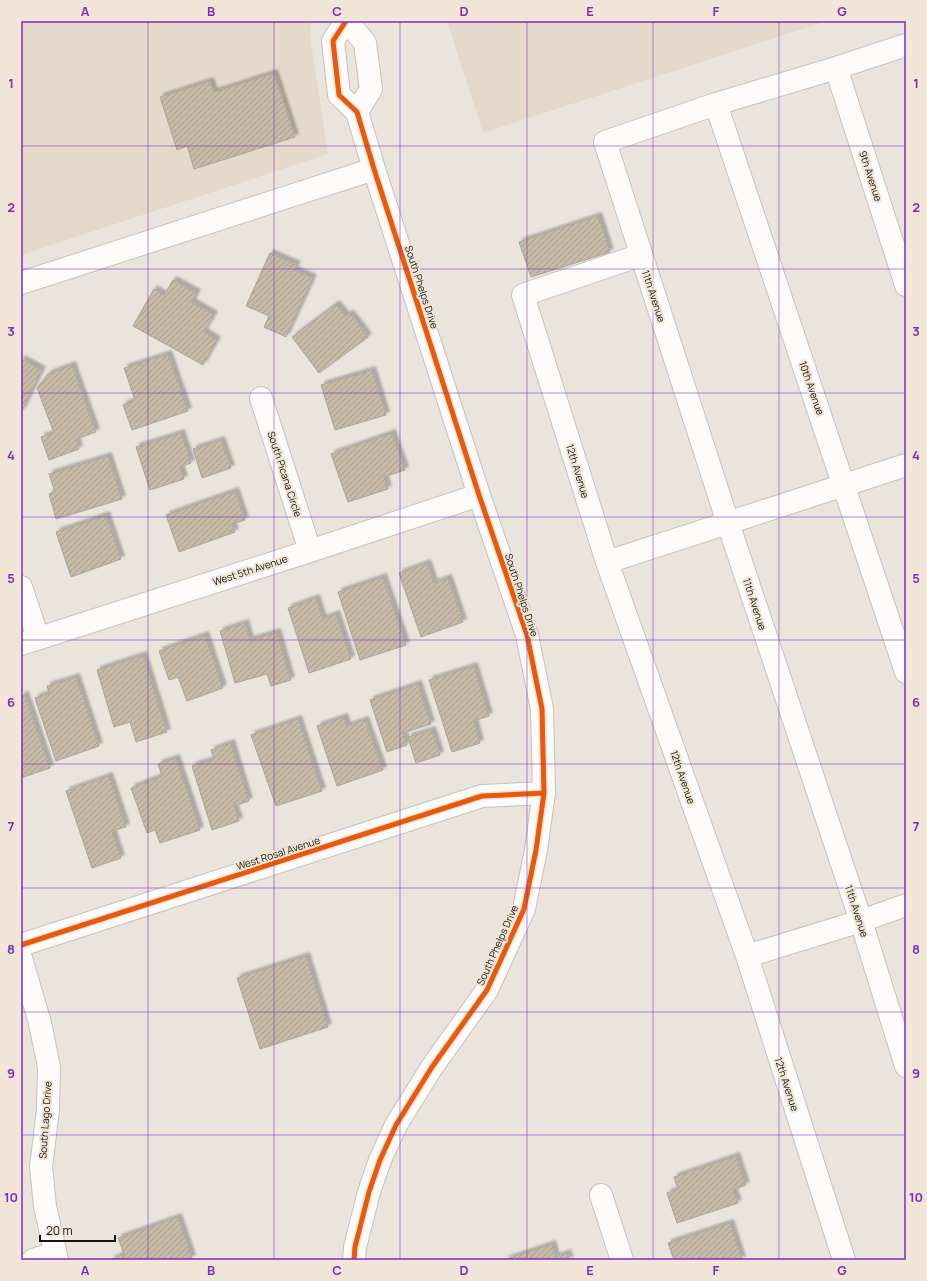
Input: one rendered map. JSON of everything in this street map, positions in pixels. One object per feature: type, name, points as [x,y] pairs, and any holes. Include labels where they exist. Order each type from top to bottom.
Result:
[{"type":"street","points":[[347,21],[365,44],[371,89],[357,112],[339,95],[332,41],[347,21]]},
{"type":"street","points":[[716,104],[836,68],[906,45]]},
{"type":"street","name":"9th Avenue","points":[[836,68],[906,285]]},
{"type":"street","name":"11th Avenue","points":[[716,104],[605,142],[728,523],[861,921],[906,1066]]},
{"type":"street","name":"10th Avenue","points":[[716,104],[906,672]]},
{"type":"street","name":"South Phelps Drive","points":[[354,1260],[355,1247],[369,1192],[380,1160],[396,1126],[432,1067],[487,990],[524,909],[536,850],[544,793],[542,709],[527,635],[479,495],[357,112]]},
{"type":"street","points":[[21,283],[374,169]]},
{"type":"street","name":"12th Avenue","points":[[641,256],[523,295],[607,562],[746,956],[844,1260]]},
{"type":"street","name":"South Picana Circle","points":[[261,398],[310,551]]},
{"type":"street","points":[[607,562],[906,465]]},
{"type":"street","name":"West 5th Avenue","points":[[29,641],[479,495]]},
{"type":"street","points":[[21,587],[29,641]]},
{"type":"street","name":"West Rosal Avenue","points":[[21,946],[482,796],[544,793]]},
{"type":"street","points":[[746,956],[861,921],[906,905]]},
{"type":"street","name":"South Lago Drive","points":[[21,958],[40,1023],[48,1067],[48,1110],[42,1167],[45,1206],[56,1257]]},
{"type":"street","points":[[601,1195],[622,1260]]},
{"type":"street","points":[[33,1260],[56,1257]]},
{"type":"shaded area","points":[[21,21],[311,21],[310,36],[328,154],[21,255]]},
{"type":"shaded area","points":[[447,21],[827,21],[483,133]]},
{"type":"building","points":[[274,73],[295,137],[194,169],[187,146],[177,150],[160,97],[210,81],[214,92]]},
{"type":"building","points":[[598,216],[610,252],[531,277],[519,242]]},
{"type":"building","points":[[270,253],[297,265],[294,270],[313,278],[286,337],[264,327],[269,316],[246,306]]},
{"type":"building","points":[[173,280],[197,293],[192,302],[214,315],[204,332],[217,340],[203,365],[133,326],[154,289],[164,295]]},
{"type":"building","points":[[336,304],[346,316],[350,313],[368,337],[319,373],[292,337]]},
{"type":"building","points":[[168,354],[188,411],[132,430],[123,405],[135,400],[124,368]]},
{"type":"building","points":[[21,359],[42,370],[21,413]]},
{"type":"building","points":[[72,365],[96,432],[76,439],[79,449],[49,460],[41,437],[54,433],[37,388],[48,374]]},
{"type":"building","points":[[372,370],[386,415],[335,430],[321,385]]},
{"type":"building","points":[[181,433],[191,463],[180,467],[184,479],[150,490],[136,447]]},
{"type":"building","points":[[392,433],[405,470],[384,477],[388,489],[348,502],[331,454]]},
{"type":"building","points":[[221,440],[231,468],[202,478],[193,449]]},
{"type":"building","points":[[108,456],[122,499],[56,519],[49,494],[55,492],[49,474]]},
{"type":"building","points":[[235,491],[245,520],[232,524],[235,532],[179,552],[166,515]]},
{"type":"building","points":[[106,515],[121,559],[71,577],[56,532]]},
{"type":"building","points":[[427,563],[434,583],[448,578],[463,622],[421,637],[399,573]]},
{"type":"building","points":[[383,577],[406,645],[360,660],[338,592]]},
{"type":"building","points":[[316,598],[323,619],[336,614],[351,659],[309,673],[288,608]]},
{"type":"building","points":[[245,623],[250,640],[277,632],[291,680],[271,686],[267,674],[235,683],[220,631]]},
{"type":"building","points":[[205,635],[223,688],[187,701],[178,677],[169,680],[159,651]]},
{"type":"building","points":[[143,655],[167,732],[136,742],[130,722],[114,727],[97,670]]},
{"type":"building","points":[[474,666],[489,716],[474,721],[480,743],[452,752],[429,680]]},
{"type":"building","points":[[76,677],[99,746],[56,761],[35,698],[49,693],[47,686]]},
{"type":"building","points":[[418,684],[431,724],[403,733],[407,745],[387,752],[370,700]]},
{"type":"building","points":[[25,695],[50,768],[21,778],[21,696]]},
{"type":"building","points":[[344,717],[347,726],[365,720],[383,770],[337,786],[317,726]]},
{"type":"building","points":[[298,719],[322,791],[276,806],[251,735]]},
{"type":"building","points":[[432,730],[440,755],[416,763],[408,737]]},
{"type":"building","points":[[231,743],[249,801],[234,806],[239,821],[212,830],[192,766],[214,759],[211,750]]},
{"type":"building","points":[[176,758],[200,830],[160,843],[155,830],[147,833],[131,788],[162,776],[158,764]]},
{"type":"building","points":[[109,776],[126,827],[112,831],[121,858],[92,868],[66,791]]},
{"type":"building","points":[[306,956],[328,1027],[260,1049],[237,978]]},
{"type":"building","points":[[736,1156],[746,1185],[733,1190],[738,1203],[677,1223],[667,1193],[678,1189],[674,1177]]},
{"type":"building","points":[[178,1217],[192,1258],[186,1260],[110,1260],[124,1254],[118,1238]]},
{"type":"building","points":[[730,1223],[742,1260],[674,1260],[668,1243]]},
{"type":"building","points":[[552,1244],[556,1257],[567,1253],[570,1260],[504,1260]]},
{"type":"cycle path","points":[[346,21],[333,41],[339,95],[357,112],[479,495],[527,635],[542,709],[544,793],[536,850],[524,909],[487,990],[432,1067],[396,1125],[380,1160],[369,1192],[355,1247],[354,1260]]},
{"type":"cycle path","points":[[21,945],[482,796],[544,793]]}]
